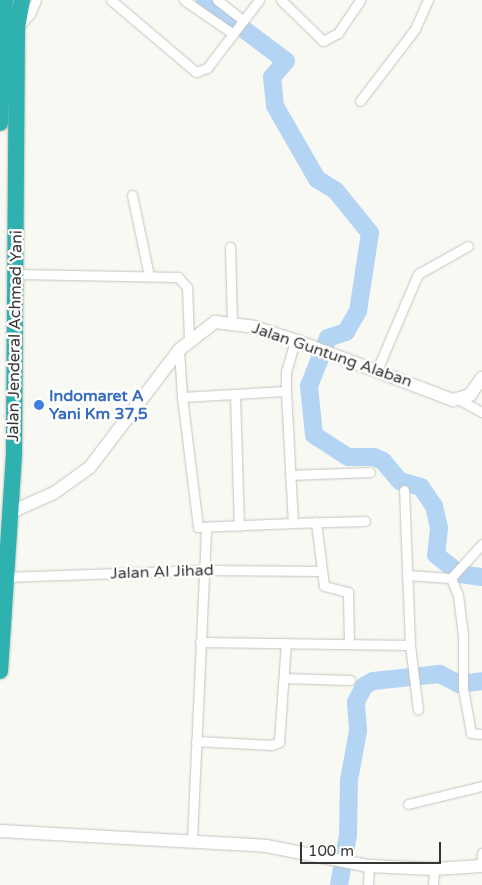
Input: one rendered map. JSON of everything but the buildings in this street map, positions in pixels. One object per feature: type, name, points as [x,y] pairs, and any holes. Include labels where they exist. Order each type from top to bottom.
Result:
[{"type":"highway","points":[[0,123],[5,0]]},
{"type":"highway","name":"Jalan Jenderal Achmad Yani","points":[[0,671],[9,513],[8,384],[17,274],[17,28],[22,0]]},
{"type":"street","points":[[17,28],[30,14],[36,0]]},
{"type":"street","points":[[111,0],[196,72],[207,68],[260,0]]},
{"type":"street","points":[[184,0],[239,26]]},
{"type":"street","points":[[217,0],[239,26]]},
{"type":"street","points":[[281,0],[323,40],[338,33],[360,1]]},
{"type":"street","points":[[360,101],[415,29],[428,0]]},
{"type":"street","points":[[132,196],[149,276]]},
{"type":"street","points":[[378,370],[414,279],[426,268],[468,246]]},
{"type":"street","points":[[230,247],[232,323]]},
{"type":"street","points":[[17,274],[178,277],[186,282],[189,340]]},
{"type":"street","name":"Jalan Guntung Alaban","points":[[9,513],[54,493],[90,467],[179,350],[189,340],[215,322],[232,323],[295,341],[460,400]]},
{"type":"street","points":[[293,523],[286,372],[295,341]]},
{"type":"street","points":[[179,350],[182,397],[196,524],[206,527],[365,521]]},
{"type":"street","points":[[460,400],[470,395],[482,378]]},
{"type":"street","points":[[182,397],[286,391]]},
{"type":"street","points":[[235,394],[239,526]]},
{"type":"street","points":[[460,400],[482,412]]},
{"type":"street","points":[[290,475],[370,472]]},
{"type":"street","points":[[404,490],[410,645],[418,710]]},
{"type":"street","points":[[316,522],[321,571],[325,587],[348,592],[349,644]]},
{"type":"street","points":[[192,840],[206,527]]},
{"type":"street","points":[[451,578],[482,544]]},
{"type":"street","name":"Jalan Al Jihad","points":[[4,577],[205,570],[321,571]]},
{"type":"street","points":[[407,575],[451,578]]},
{"type":"street","points":[[451,578],[458,595],[463,634],[463,684],[471,733],[480,734]]},
{"type":"street","points":[[200,642],[410,645]]},
{"type":"street","points":[[196,741],[276,744],[280,739],[286,643]]},
{"type":"street","points":[[284,678],[350,680]]},
{"type":"street","points":[[408,804],[482,786]]},
{"type":"street","points":[[0,831],[192,840],[286,848],[369,866],[434,869],[482,866],[482,853]]},
{"type":"street","points":[[368,885],[369,866]]},
{"type":"street","points":[[433,885],[434,869]]},
{"type":"waterway","points":[[205,0],[286,61],[272,77],[275,106],[317,179],[336,191],[370,233],[358,311],[346,332],[328,338],[309,386],[314,435],[348,457],[374,457],[383,461],[400,481],[421,487],[434,506],[439,528],[436,555],[460,574],[482,577]]},
{"type":"waterway","points":[[339,885],[348,835],[349,780],[358,731],[356,702],[364,686],[373,681],[440,674],[459,684],[482,681]]},
{"type":"place","name":"Indomaret A Yani Km 37,5","points":[[39,405]]}]
